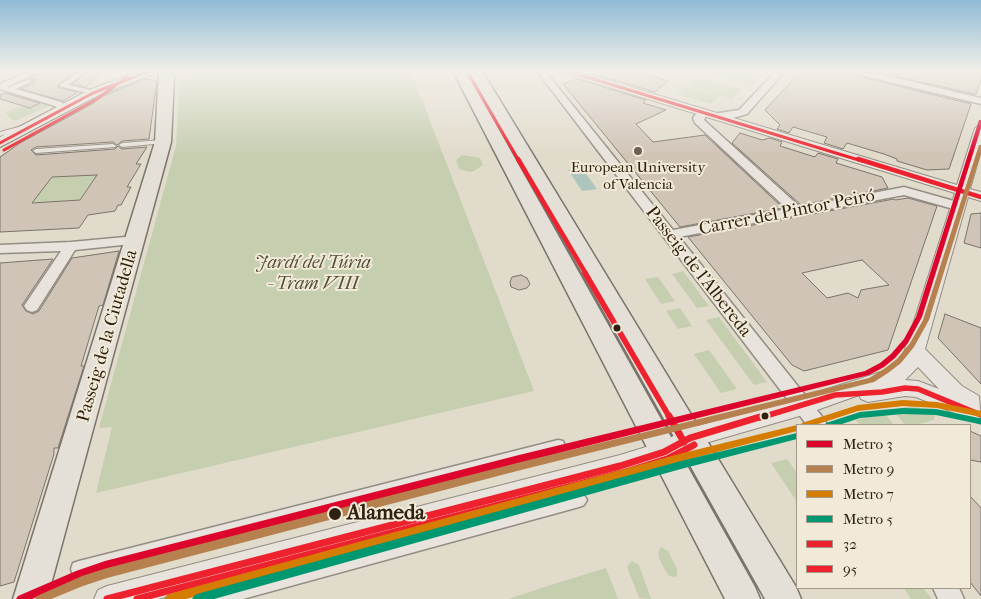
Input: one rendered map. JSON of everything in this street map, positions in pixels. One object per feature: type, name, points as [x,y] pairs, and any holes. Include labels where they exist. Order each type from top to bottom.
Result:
[{"type":"main road","points":[[0,141],[81,99]]},
{"type":"main road","name":"Passeig de la Ciutadella","points":[[30,599],[163,142],[166,99]]},
{"type":"main road","points":[[475,99],[677,445],[784,599]]},
{"type":"main road","points":[[490,99],[677,445],[743,599]]},
{"type":"street","points":[[42,99],[64,108]]},
{"type":"street","name":"Passeig de l'Albereda","points":[[563,99],[817,424]]},
{"type":"street","points":[[660,99],[916,178],[960,199]]},
{"type":"street","points":[[716,116],[733,115],[743,112],[754,99]]},
{"type":"street","points":[[703,112],[698,118],[699,120],[797,211]]},
{"type":"street","points":[[211,599],[575,489],[620,466],[677,445],[896,376],[910,364],[915,351],[981,128]]},
{"type":"street","points":[[916,178],[911,178],[904,191],[960,199],[981,197]]},
{"type":"street","name":"Carrer del Pintor Peiró","points":[[669,235],[904,191]]},
{"type":"street","points":[[0,249],[71,246],[136,240]]},
{"type":"street","points":[[32,306],[71,246]]},
{"type":"street","points":[[915,351],[955,392],[981,408]]},
{"type":"street","points":[[835,395],[882,392],[905,388],[918,389],[981,415]]},
{"type":"street","points":[[78,569],[558,446]]},
{"type":"street","points":[[107,599],[575,489]]},
{"type":"street","points":[[945,589],[953,599]]},
{"type":"lane","points":[[122,145],[163,142]]},
{"type":"lane","points":[[36,150],[113,146]]},
{"type":"green space","points":[[29,99],[39,99],[55,104],[14,121],[5,113],[21,106],[30,108],[41,103]]},
{"type":"green space","name":"Jardí del Túria - Tram VIII","points":[[179,99],[422,99],[534,391],[96,493],[112,427],[99,428],[176,146]]},
{"type":"green space","points":[[694,99],[716,99],[711,104]]},
{"type":"green space","points":[[462,155],[480,158],[483,165],[469,172],[459,169],[456,160]]},
{"type":"green space","points":[[97,175],[80,200],[32,203],[52,177]]},
{"type":"green space","points":[[683,271],[709,306],[697,308],[672,274]]},
{"type":"green space","points":[[658,277],[675,301],[661,304],[645,279]]},
{"type":"green space","points":[[680,308],[692,326],[678,329],[666,311]]},
{"type":"green space","points":[[719,317],[767,382],[754,385],[706,320]]},
{"type":"green space","points":[[709,350],[737,389],[721,393],[694,354]]},
{"type":"green space","points":[[913,405],[935,415],[934,420],[920,424],[904,424],[893,410]]},
{"type":"green space","points":[[883,412],[893,424],[859,424],[856,420]]},
{"type":"green space","points":[[787,459],[796,472],[796,500],[771,463]]},
{"type":"green space","points":[[661,547],[668,551],[677,569],[677,576],[669,576],[666,572],[658,553]]},
{"type":"green space","points":[[631,561],[638,564],[651,599],[639,598],[627,567]]},
{"type":"green space","points":[[606,568],[618,599],[508,599],[554,584]]},
{"type":"green space","points":[[905,589],[924,589],[932,599],[911,599]]},
{"type":"water","points":[[582,168],[597,189],[582,191],[568,170]]},
{"type":"building","points":[[0,99],[26,99],[40,103],[30,108]]},
{"type":"building","points":[[96,99],[155,99],[149,139],[122,141],[117,145],[113,142],[36,147],[31,150],[36,155],[115,149],[118,146],[122,149],[147,147],[136,164],[141,164],[127,187],[131,187],[121,205],[118,205],[115,211],[88,215],[79,228],[0,232],[0,157],[20,143],[94,103],[93,100]],"holes":[[[97,175],[80,200],[32,203],[52,177]]]},
{"type":"building","points":[[575,99],[643,99],[646,100],[643,103],[666,110],[636,124],[653,142],[705,135],[783,208],[680,227]]},
{"type":"building","points":[[775,99],[950,99],[971,104],[949,169],[927,170],[847,143],[843,149],[824,143],[827,137],[793,127],[789,133],[777,129],[780,125],[765,110]]},
{"type":"building","points":[[740,133],[762,140],[770,138],[782,142],[780,146],[815,157],[818,153],[838,159],[836,163],[882,177],[888,188],[801,205],[732,143]]},
{"type":"building","points":[[908,198],[937,206],[888,350],[804,371],[792,365],[688,237],[894,199]],"holes":[[[862,260],[889,285],[861,290],[858,298],[848,293],[827,298],[802,273]]]},
{"type":"building","points":[[981,213],[981,248],[964,243],[971,214]]},
{"type":"building","points":[[119,251],[103,305],[99,306],[81,366],[84,366],[58,448],[54,448],[54,454],[14,582],[0,586],[0,263],[53,259],[22,305],[26,311],[33,314],[39,311],[72,258]]},
{"type":"building","points":[[521,275],[527,278],[530,284],[527,288],[519,290],[511,287],[512,277]]},
{"type":"building","points":[[945,314],[981,328],[981,384],[938,338]]},
{"type":"building","points":[[971,431],[981,436],[981,462],[971,460]]},
{"type":"building","points":[[971,497],[981,508],[981,596],[971,583]]},
{"type":"metro line","name":"3","points":[[21,599],[79,574],[105,566],[519,459],[867,373],[882,365],[893,356],[906,341],[919,317],[981,121]]},
{"type":"metro line","name":"9","points":[[40,599],[82,581],[107,573],[521,466],[871,380],[899,361],[912,345],[926,320],[981,146]]},
{"type":"metro line","name":"7","points":[[808,424],[858,408],[903,403],[937,405],[981,414]]},
{"type":"metro line","name":"5","points":[[832,424],[860,415],[903,411],[936,412],[979,421]]},
{"type":"metro line","name":"7","points":[[169,599],[679,458],[796,428]]},
{"type":"metro line","name":"5","points":[[197,599],[681,465],[796,436]]},
{"type":"transit line","name":"32","points":[[0,143],[82,99]]},
{"type":"transit line","name":"95","points":[[4,150],[97,99]]},
{"type":"transit line","name":"95","points":[[483,99],[684,442]]},
{"type":"transit line","name":"32","points":[[659,99],[981,197]]},
{"type":"transit line","name":"32","points":[[107,599],[620,466],[664,452],[690,438],[835,395],[882,392],[905,388],[918,389],[981,415]]},
{"type":"transit line","name":"95","points":[[137,599],[622,473],[667,459],[694,445]]},
{"type":"place","name":"European University of Valencia","points":[[638,151]]},
{"type":"place","name":"Alameda","points":[[335,514]]}]
